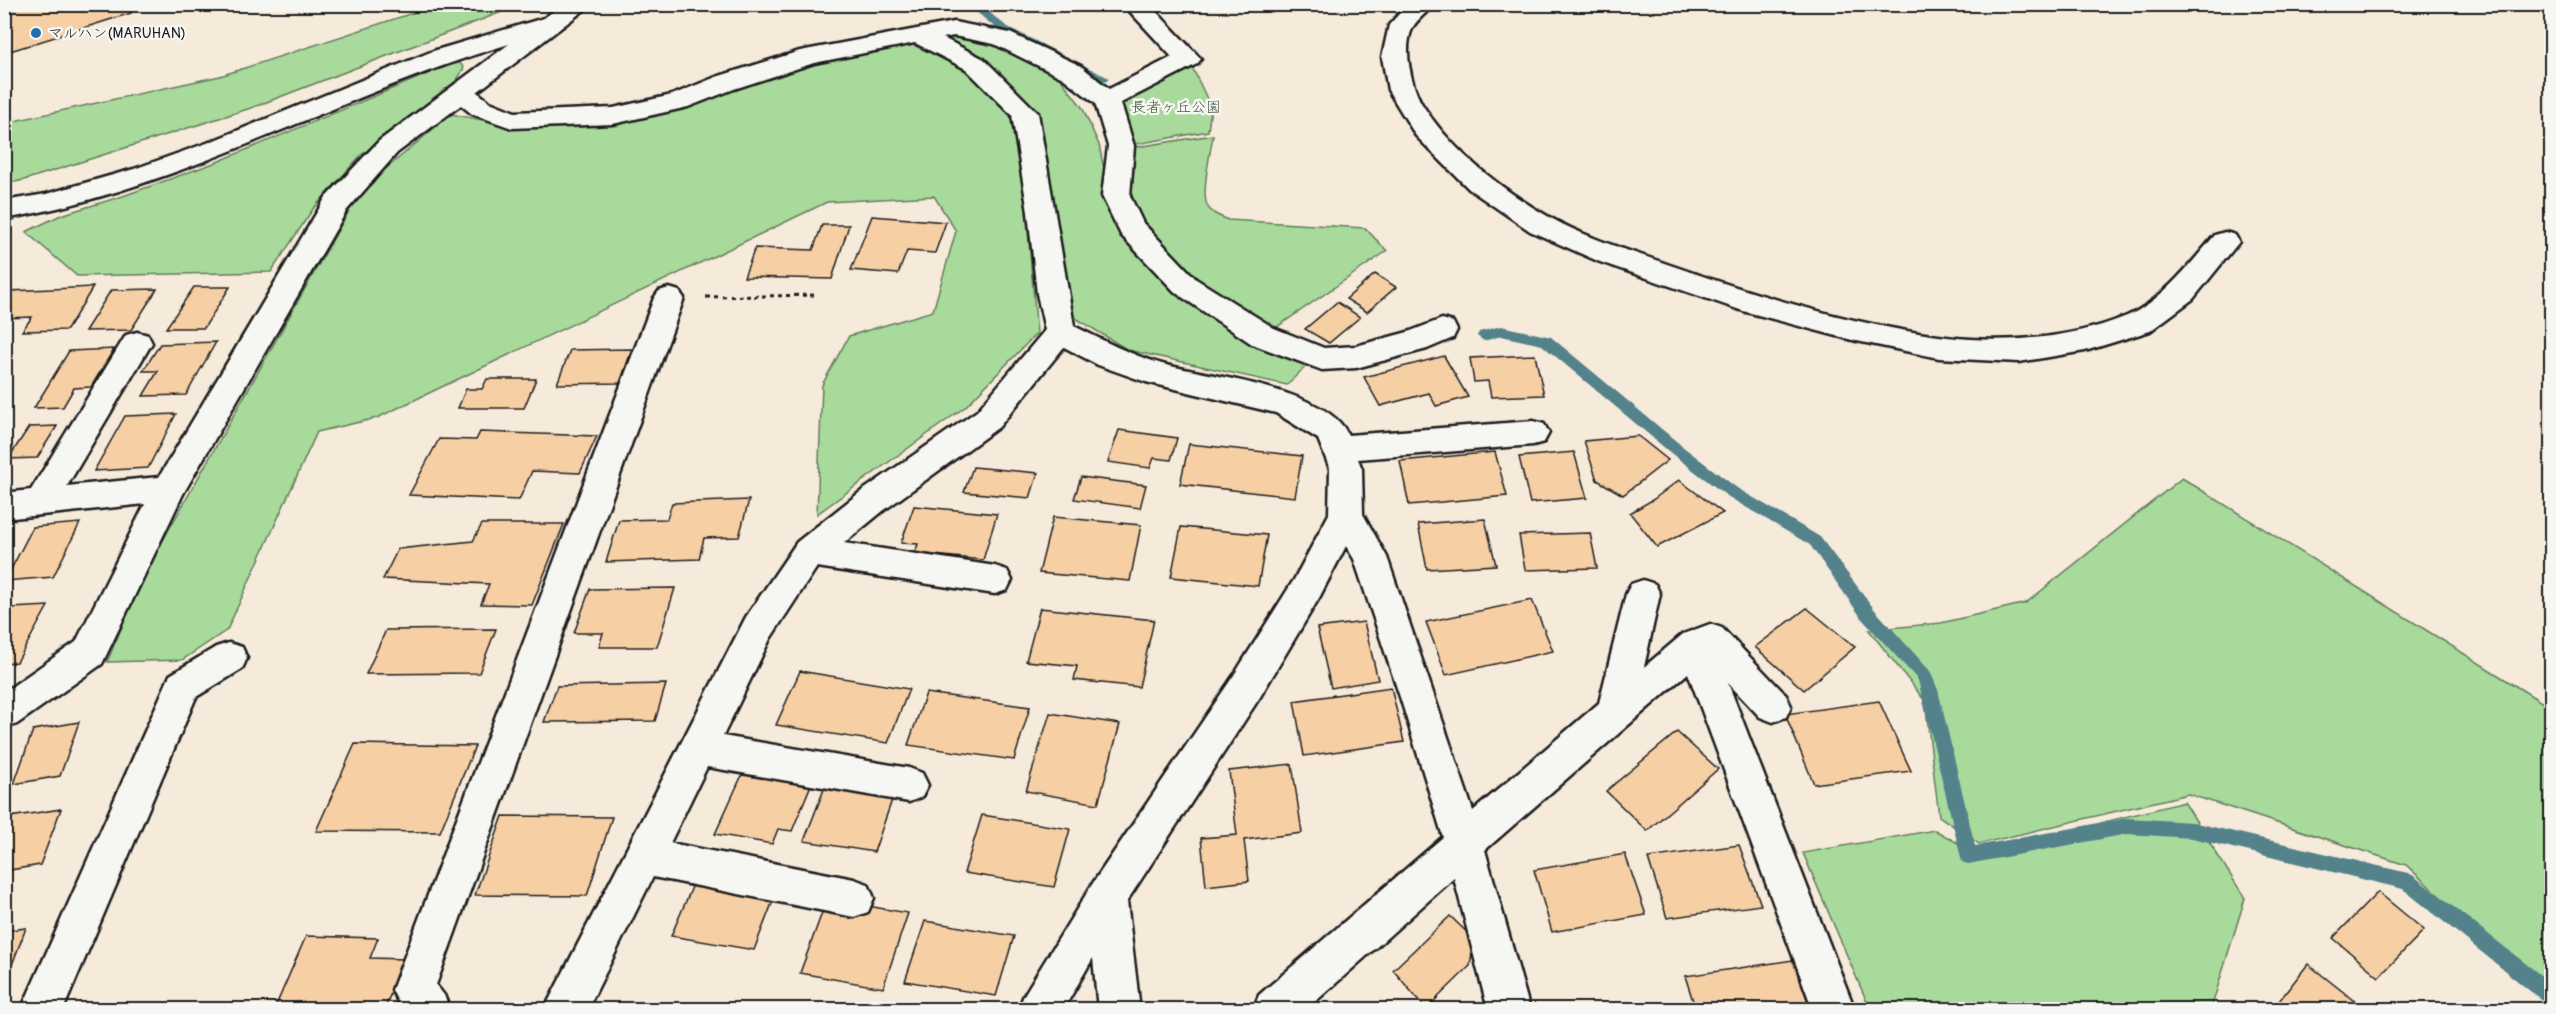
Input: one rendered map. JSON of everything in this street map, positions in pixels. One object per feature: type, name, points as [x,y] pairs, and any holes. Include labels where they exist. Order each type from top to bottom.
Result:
[{"type":"street","points":[[4,713],[89,653],[169,489],[336,204],[388,147],[580,4]]},
{"type":"street","points":[[1107,100],[1188,59],[1135,4]]},
{"type":"street","points":[[1422,4],[1401,25],[1395,57],[1401,90],[1425,130],[1479,183],[1540,225],[1610,255],[1743,301],[1851,329],[1939,347],[2019,351],[2085,340],[2139,323],[2183,292],[2225,242]]},
{"type":"street","points":[[4,210],[46,203],[144,175],[216,149],[442,56],[554,23]]},
{"type":"street","points":[[460,92],[481,108],[512,120],[614,116],[679,101],[725,83],[809,56],[954,29],[1001,38],[1072,72],[1107,100],[1121,146],[1116,196],[1131,228],[1186,286],[1263,336],[1322,358],[1356,357],[1416,341],[1442,330]]},
{"type":"street","points":[[918,35],[975,64],[1025,112],[1042,212],[1052,294],[1060,332]]},
{"type":"street","points":[[429,1010],[413,990],[669,298]]},
{"type":"street","points":[[1039,1010],[1107,897],[1247,686],[1306,588],[1346,515],[1346,469],[1331,431],[1285,403],[1157,374],[1109,357],[1060,332]]},
{"type":"street","points":[[565,1010],[758,628],[809,552],[872,502],[988,419],[1060,332]]},
{"type":"street","points":[[41,502],[137,343]]},
{"type":"street","points":[[1338,448],[1533,433]]},
{"type":"street","points":[[4,506],[169,489]]},
{"type":"street","points":[[1346,515],[1370,557],[1419,700],[1464,843],[1509,1010]]},
{"type":"street","points":[[809,552],[995,580]]},
{"type":"street","points":[[1615,712],[1643,594]]},
{"type":"street","points":[[1274,1010],[1615,712],[1696,645],[1710,639],[1773,706]]},
{"type":"street","points":[[1696,645],[1834,1010]]},
{"type":"street","points":[[42,1010],[183,686],[229,658]]},
{"type":"street","points":[[697,748],[909,785]]},
{"type":"street","points":[[643,856],[854,898]]},
{"type":"street","points":[[1107,897],[1119,1010]]},
{"type":"path","points":[[669,298],[818,295]]},
{"type":"green space","points":[[437,5],[520,5],[251,108],[5,184],[5,123],[220,76]]},
{"type":"green space","points":[[954,32],[998,42],[1053,69],[1082,107],[1099,145],[1110,197],[1183,288],[1313,359],[1287,385],[1128,350],[1064,311],[1031,111],[929,36]]},
{"type":"green space","points":[[908,43],[965,67],[1012,116],[1023,175],[1037,333],[965,407],[817,514],[822,385],[849,336],[933,311],[956,231],[934,196],[827,202],[377,418],[317,432],[227,630],[182,660],[107,662],[145,572],[354,202],[375,178],[451,114],[514,126],[613,121],[810,62]]},
{"type":"green space","points":[[460,63],[464,68],[457,80],[361,155],[313,209],[271,272],[77,276],[26,232],[61,215],[123,196],[217,162],[449,65]]},
{"type":"green space","name":"長者ヶ丘公園","points":[[1192,67],[1211,107],[1208,131],[1126,146],[1118,101]]},
{"type":"green space","points":[[1213,135],[1205,193],[1208,207],[1214,213],[1228,220],[1365,228],[1387,251],[1271,331],[1190,284],[1121,196],[1124,149]]},
{"type":"green space","points":[[2182,478],[2551,708],[2551,974],[2535,984],[2406,865],[2188,794],[1979,844],[1939,816],[1925,701],[1869,630],[1941,623],[2026,603]]},
{"type":"green space","points":[[2184,802],[2245,898],[2211,1009],[1870,1009],[1803,853],[1935,830],[1977,854]]},
{"type":"building","name":"マルハン(MARUHAN)","points":[[4,4],[127,4],[131,13],[4,53]]},
{"type":"building","points":[[872,216],[946,222],[935,253],[907,251],[898,274],[851,270]]},
{"type":"building","points":[[822,225],[849,225],[832,279],[744,277],[755,248],[813,250]]},
{"type":"building","points":[[1375,274],[1396,287],[1367,312],[1346,299]]},
{"type":"building","points":[[93,287],[67,330],[22,331],[32,317],[4,318],[4,298],[10,291]]},
{"type":"building","points":[[194,287],[230,287],[204,328],[166,328]]},
{"type":"building","points":[[157,289],[131,330],[85,331],[111,290]]},
{"type":"building","points":[[1337,302],[1360,317],[1329,343],[1305,329]]},
{"type":"building","points":[[216,342],[186,395],[143,396],[158,371],[143,371],[160,344]]},
{"type":"building","points":[[114,349],[91,387],[74,388],[63,407],[34,408],[69,351]]},
{"type":"building","points":[[632,349],[620,383],[557,384],[570,350]]},
{"type":"building","points":[[1535,355],[1544,395],[1491,397],[1488,381],[1474,382],[1470,358]]},
{"type":"building","points":[[1444,356],[1468,397],[1436,406],[1429,393],[1380,406],[1364,377]]},
{"type":"building","points":[[487,379],[536,379],[524,408],[458,408],[466,389],[482,389]]},
{"type":"building","points":[[176,414],[148,468],[94,471],[125,416]]},
{"type":"building","points":[[57,426],[37,458],[8,459],[29,427]]},
{"type":"building","points":[[1119,430],[1177,438],[1171,460],[1154,458],[1150,468],[1108,462]]},
{"type":"building","points":[[480,432],[597,436],[580,473],[532,471],[519,500],[409,495],[439,439],[476,440]]},
{"type":"building","points":[[1638,436],[1668,460],[1623,495],[1597,480],[1584,441]]},
{"type":"building","points":[[1189,444],[1302,456],[1295,497],[1180,484]]},
{"type":"building","points":[[1495,452],[1507,496],[1409,505],[1400,461]]},
{"type":"building","points":[[1574,452],[1587,498],[1530,503],[1519,457]]},
{"type":"building","points":[[973,467],[1038,473],[1030,498],[964,492]]},
{"type":"building","points":[[1081,477],[1146,485],[1140,508],[1074,499]]},
{"type":"building","points":[[1679,480],[1723,513],[1657,547],[1630,513]]},
{"type":"building","points":[[749,500],[739,537],[704,538],[699,559],[606,562],[619,520],[667,519],[672,503]]},
{"type":"building","points":[[914,506],[997,514],[983,560],[915,553],[918,544],[901,543]]},
{"type":"building","points":[[1053,517],[1141,525],[1130,581],[1039,573]]},
{"type":"building","points":[[1485,519],[1496,565],[1427,569],[1418,524]]},
{"type":"building","points":[[80,523],[53,577],[5,581],[33,527]]},
{"type":"building","points":[[482,524],[564,524],[532,605],[481,604],[489,584],[383,579],[398,549],[473,541]]},
{"type":"building","points":[[1181,527],[1267,535],[1258,586],[1171,577]]},
{"type":"building","points":[[1590,533],[1597,568],[1525,570],[1519,535]]},
{"type":"building","points":[[675,588],[657,647],[599,647],[603,633],[574,633],[590,589]]},
{"type":"building","points":[[1532,600],[1553,651],[1446,675],[1426,622]]},
{"type":"building","points":[[48,606],[17,662],[4,663],[4,621],[12,608]]},
{"type":"building","points":[[1040,608],[1154,620],[1139,687],[1074,680],[1077,666],[1026,661]]},
{"type":"building","points":[[1807,608],[1855,647],[1804,690],[1755,647]]},
{"type":"building","points":[[1364,622],[1378,680],[1331,688],[1317,628]]},
{"type":"building","points":[[496,629],[479,673],[366,674],[386,630]]},
{"type":"building","points":[[800,671],[909,689],[888,743],[776,725]]},
{"type":"building","points":[[666,684],[655,721],[544,722],[557,686]]},
{"type":"building","points":[[1391,687],[1404,742],[1304,756],[1294,701]]},
{"type":"building","points":[[926,693],[1030,707],[1014,760],[908,745]]},
{"type":"building","points":[[1879,701],[1911,771],[1814,784],[1785,714]]},
{"type":"building","points":[[1050,713],[1120,724],[1098,804],[1026,791]]},
{"type":"building","points":[[79,722],[60,776],[14,784],[33,730]]},
{"type":"building","points":[[1677,732],[1718,769],[1647,831],[1606,791]]},
{"type":"building","points":[[355,744],[475,746],[440,832],[316,831]]},
{"type":"building","points":[[747,764],[815,775],[792,831],[778,829],[772,844],[715,834]]},
{"type":"building","points":[[1292,764],[1302,833],[1244,840],[1249,881],[1206,886],[1201,838],[1237,835],[1229,771]]},
{"type":"building","points":[[826,784],[894,794],[874,852],[804,841]]},
{"type":"building","points":[[61,809],[40,865],[4,871],[4,818]]},
{"type":"building","points":[[982,815],[1070,829],[1054,887],[964,873]]},
{"type":"building","points":[[503,816],[612,817],[587,896],[475,895]]},
{"type":"building","points":[[1739,845],[1761,905],[1667,918],[1648,858]]},
{"type":"building","points":[[1625,854],[1646,915],[1552,932],[1534,870]]},
{"type":"building","points":[[695,880],[776,893],[754,950],[671,936]]},
{"type":"building","points":[[2378,892],[2424,930],[2379,977],[2333,938]]},
{"type":"building","points":[[827,899],[908,913],[883,988],[800,973]]},
{"type":"building","points":[[1450,916],[1474,939],[1470,966],[1426,1009],[1393,970]]},
{"type":"building","points":[[925,921],[1014,936],[996,996],[905,981]]},
{"type":"building","points":[[26,928],[4,986],[4,931]]},
{"type":"building","points":[[306,936],[378,938],[370,958],[405,959],[384,1010],[274,1010]]},
{"type":"building","points":[[1793,960],[1811,1010],[1696,1010],[1685,976]]},
{"type":"building","points":[[2308,964],[2366,1010],[2272,1010]]},
{"type":"waterway","points":[[972,4],[1002,28],[1103,78]]},
{"type":"waterway","points":[[1484,336],[1501,331],[1546,341],[1677,450],[1732,492],[1815,541],[1869,615],[1924,676],[1930,690],[1968,856],[2128,826],[2192,830],[2408,882],[2547,992]]},
{"type":"place","name":"マルハン(MARUHAN)","points":[[36,33]]}]
